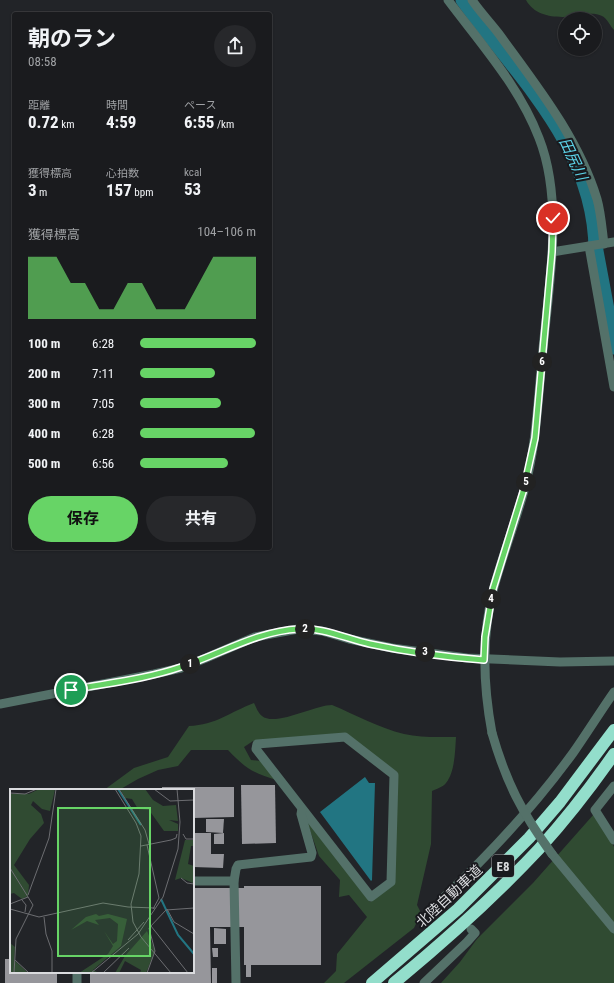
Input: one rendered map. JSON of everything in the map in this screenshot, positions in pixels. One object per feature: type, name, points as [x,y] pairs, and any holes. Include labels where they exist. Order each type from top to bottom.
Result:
[{"type":"highway","name":"北陸自動車道","points":[[372,983],[458,909],[529,838],[560,802],[614,730]]},
{"type":"highway","name":"北陸自動車道","points":[[394,983],[467,920],[539,848],[572,810],[614,754]]},
{"type":"street","points":[[448,0],[499,66],[521,99],[540,139],[550,186],[553,218],[552,252],[535,438],[523,492],[493,589],[485,637],[484,660],[487,707],[492,733],[501,763],[526,817],[552,854],[614,929]]},
{"type":"street","points":[[472,0],[498,32],[553,108],[578,151],[597,198],[604,244]]},
{"type":"street","points":[[552,252],[614,242]]},
{"type":"street","points":[[589,246],[614,387]]},
{"type":"street","points":[[0,704],[181,668],[255,637],[298,628],[322,630],[349,639],[392,648],[484,660],[614,662]]},
{"type":"street","points":[[446,903],[443,898],[509,831],[550,782],[572,754],[614,692]]},
{"type":"street","points":[[236,983],[234,881],[238,865],[310,857],[312,853],[301,814],[302,809],[256,749],[257,744],[345,737],[394,775],[391,882],[371,897],[302,809]]},
{"type":"street","points":[[614,786],[595,810],[614,840]]},
{"type":"street","points":[[194,881],[234,881]]},
{"type":"street","points":[[424,983],[476,933],[471,929]]},
{"type":"green space","points":[[526,0],[614,0],[614,30],[602,16],[602,12],[558,12],[558,17],[555,17],[542,14],[530,6]]},
{"type":"green space","points":[[254,703],[262,716],[268,719],[276,719],[332,705],[377,725],[404,734],[423,737],[456,737],[454,761],[449,778],[443,786],[432,791],[431,844],[417,905],[421,913],[414,928],[344,983],[324,983],[336,971],[337,954],[367,917],[349,895],[339,897],[340,880],[319,856],[306,819],[370,902],[394,884],[398,773],[345,734],[253,741],[244,747],[251,760],[262,761],[276,780],[261,775],[250,769],[228,750],[191,750],[178,766],[158,770],[121,789],[105,789],[134,768],[168,757],[189,726],[215,721]]},
{"type":"green space","points":[[594,814],[609,836],[614,847],[614,983],[441,983],[460,962],[477,939],[533,883]]},
{"type":"water","points":[[365,777],[369,783],[375,783],[371,881],[320,812]]},
{"type":"building","points":[[241,785],[275,785],[276,843],[242,844]]},
{"type":"building","points":[[162,787],[234,787],[234,817],[194,818],[194,789],[162,789]]},
{"type":"building","points":[[206,819],[224,819],[223,833],[206,832]]},
{"type":"building","points":[[194,833],[211,833],[211,854],[224,854],[223,868],[194,867]]},
{"type":"building","points":[[224,833],[224,844],[214,844],[214,834]]},
{"type":"building","points":[[244,886],[321,886],[321,965],[251,965],[251,977],[246,977],[246,965],[244,965],[244,927],[210,927],[211,983],[90,983],[90,973],[194,973],[194,888],[244,888]]},
{"type":"building","points":[[214,928],[226,929],[226,944],[214,944]]},
{"type":"building","points":[[212,948],[218,948],[218,957],[213,957]]},
{"type":"building","points":[[5,959],[10,959],[10,973],[57,973],[57,983],[5,983]]},
{"type":"building","points":[[212,968],[217,968],[217,983],[212,983]]},
{"type":"waterway","name":"田尻川","points":[[463,0],[530,87],[550,116],[569,147],[583,179],[593,214],[596,251],[614,347]]},
{"type":"route","points":[[71,690],[181,668],[255,637],[298,628],[322,630],[349,639],[392,648],[484,660],[485,637],[493,589],[523,492],[535,438],[552,252],[553,218]]}]
